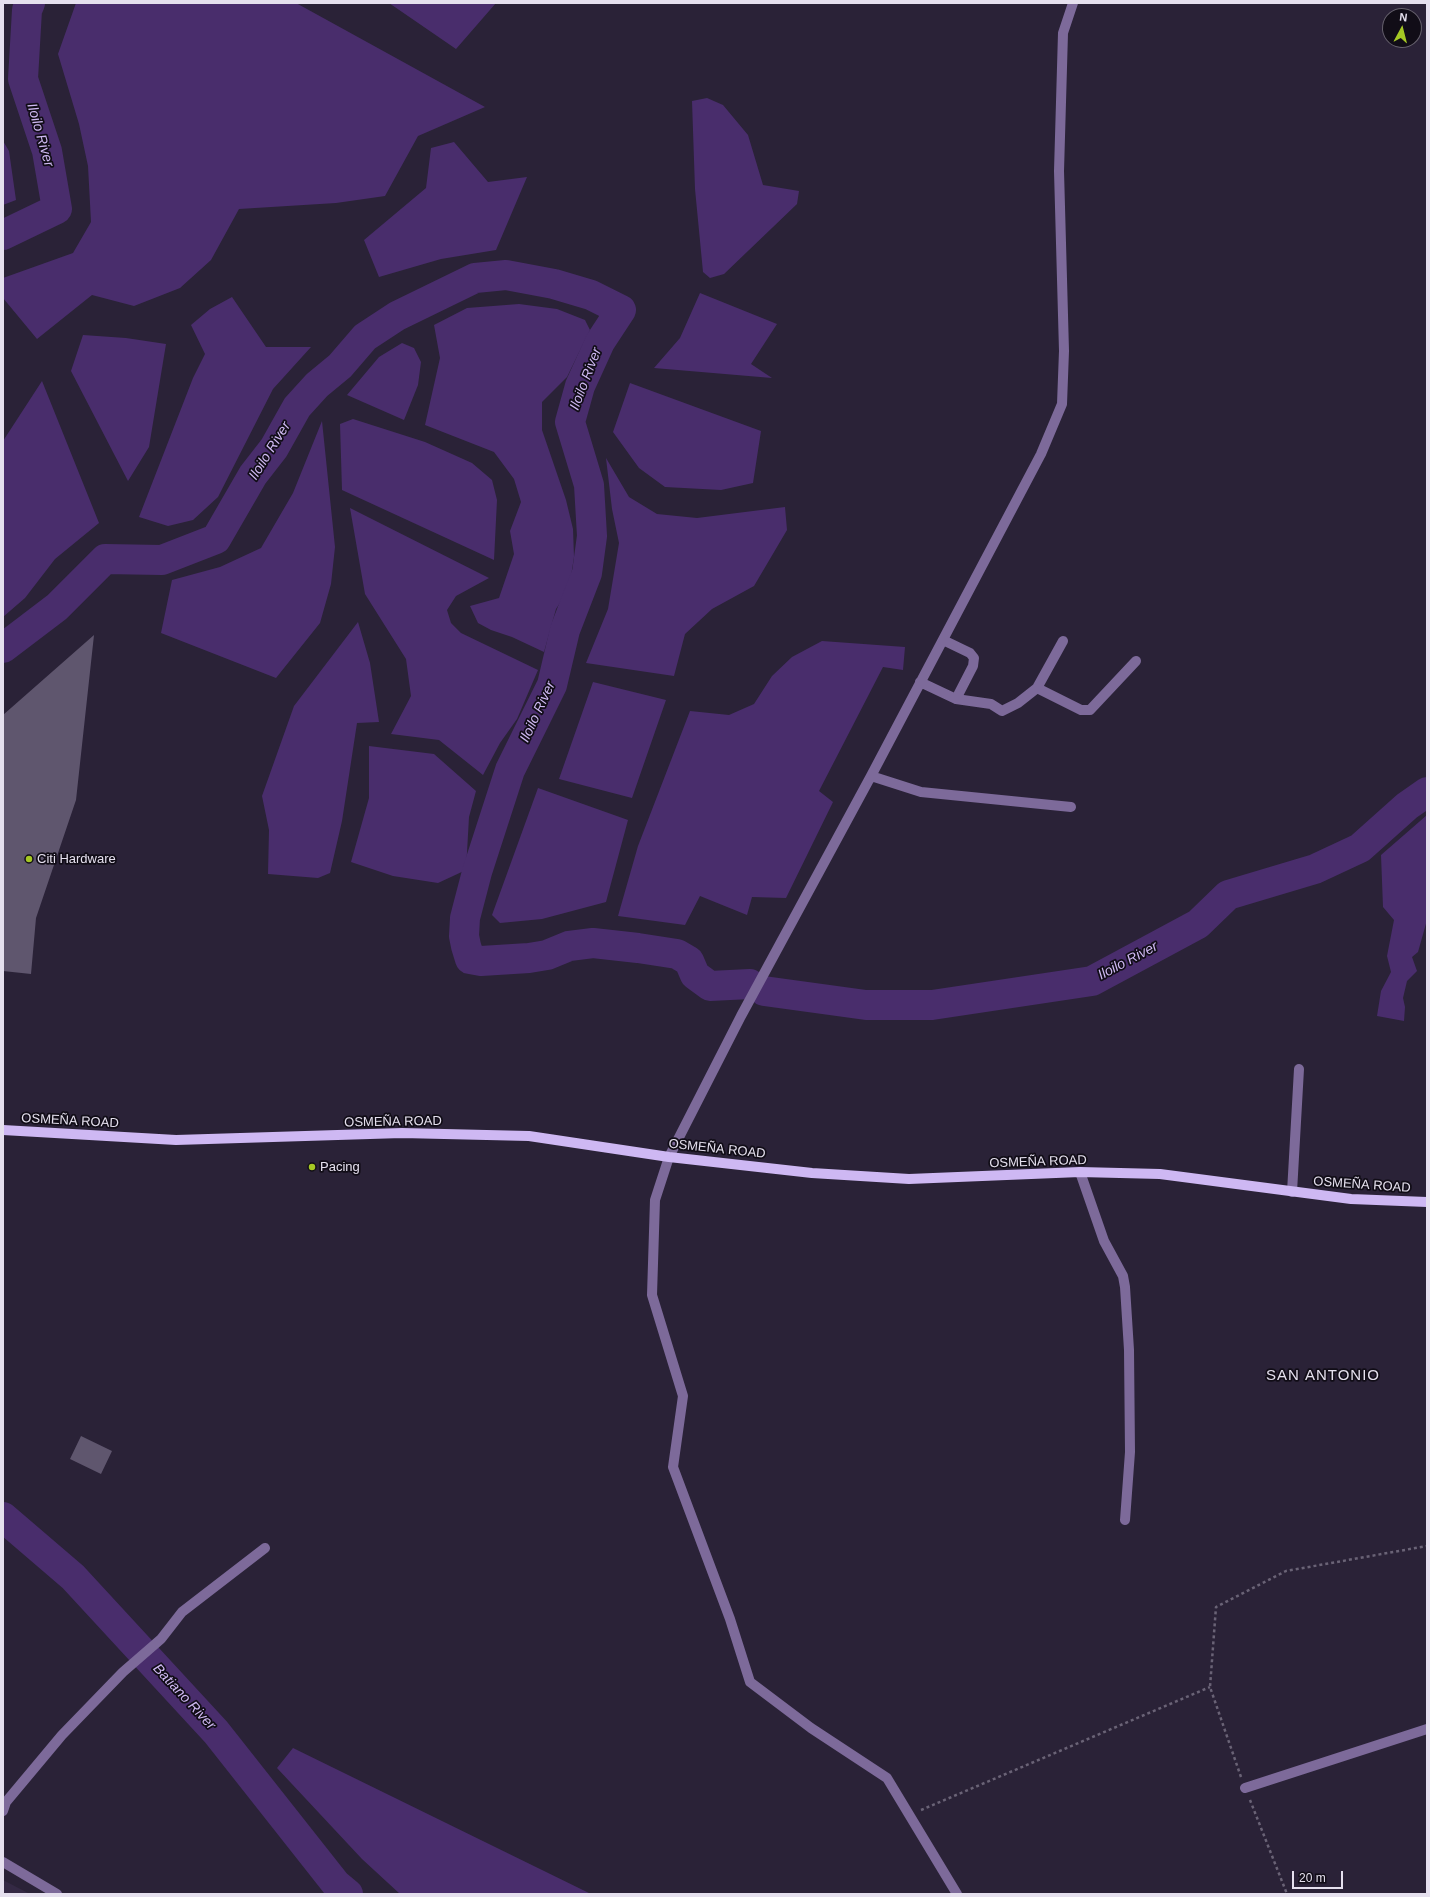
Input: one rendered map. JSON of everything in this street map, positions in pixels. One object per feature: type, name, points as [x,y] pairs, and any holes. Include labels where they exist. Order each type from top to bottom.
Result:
[{"type":"main road","name":"OSMEÑA ROAD","points":[[3,1130],[176,1140],[402,1133],[529,1136],[669,1158],[812,1173],[909,1179],[1080,1172],[1160,1174],[1209,1179],[1292,1192],[1351,1199],[1427,1202]]},
{"type":"street","points":[[957,1894],[887,1778],[811,1728],[750,1682],[730,1619],[673,1467],[683,1396],[652,1295],[655,1200],[669,1158],[741,1016],[871,776],[1041,454],[1062,404],[1064,351],[1059,171],[1063,33],[1073,3]]},
{"type":"street","points":[[943,640],[970,653],[974,658],[973,666],[956,699]]},
{"type":"street","points":[[920,682],[956,699],[991,704],[1002,711],[1018,703],[1037,688],[1063,642]]},
{"type":"street","points":[[1037,688],[1081,710],[1090,710],[1136,661]]},
{"type":"street","points":[[871,776],[921,792],[1071,807]]},
{"type":"street","points":[[1292,1192],[1299,1069]]},
{"type":"street","points":[[1080,1172],[1104,1241],[1123,1276],[1125,1286],[1129,1350],[1130,1445],[1125,1520]]},
{"type":"street","points":[[3,1811],[6,1802],[62,1735],[123,1672],[161,1639],[182,1612],[265,1548]]},
{"type":"street","points":[[1245,1788],[1427,1728]]},
{"type":"street","points":[[3,1862],[57,1894]]},
{"type":"path","points":[[1287,1894],[1245,1788],[1210,1687],[1216,1606],[1286,1571],[1427,1546]]},
{"type":"path","points":[[910,1815],[1210,1687]]},
{"type":"shaded area","points":[[76,3],[296,3],[485,107],[418,136],[385,196],[336,203],[239,209],[211,260],[180,288],[134,306],[92,295],[37,339],[3,298],[3,278],[73,253],[91,222],[88,166],[79,124],[58,54]]},
{"type":"shaded area","points":[[389,3],[496,3],[456,49]]},
{"type":"shaded area","points":[[707,98],[723,105],[748,135],[763,185],[799,191],[797,204],[724,274],[710,278],[703,272],[695,189],[692,101]]},
{"type":"shaded area","points":[[3,141],[9,151],[16,200],[3,205]]},
{"type":"shaded area","points":[[454,142],[488,182],[527,177],[496,250],[441,259],[379,277],[364,240],[426,188],[431,148]]},
{"type":"shaded area","points":[[700,293],[777,324],[751,364],[772,378],[654,368],[680,338]]},
{"type":"shaded area","points":[[232,297],[266,347],[311,347],[273,389],[218,497],[193,520],[168,526],[139,517],[193,378],[205,354],[191,325],[210,309]]},
{"type":"shaded area","points":[[519,304],[557,309],[585,320],[590,330],[567,377],[542,402],[542,430],[566,500],[573,529],[574,557],[569,589],[556,609],[544,652],[478,623],[470,606],[499,598],[514,554],[510,531],[521,502],[514,479],[494,452],[425,425],[440,358],[434,325],[467,308]]},
{"type":"shaded area","points":[[83,335],[126,338],[166,344],[149,447],[128,481],[71,371]]},
{"type":"shaded area","points":[[402,343],[414,348],[421,362],[418,385],[404,420],[347,395],[379,357]]},
{"type":"shaded area","points":[[42,381],[99,523],[55,559],[25,598],[3,617],[3,441]]},
{"type":"shaded area","points":[[630,383],[761,431],[753,483],[721,490],[665,487],[639,468],[613,432]]},
{"type":"shaded area","points":[[353,419],[425,442],[472,463],[492,480],[497,500],[494,560],[342,490],[340,424]]},
{"type":"shaded area","points":[[322,421],[335,547],[331,584],[320,623],[276,678],[161,633],[172,580],[220,567],[261,548],[293,493]]},
{"type":"shaded area","points":[[606,458],[629,497],[657,514],[697,518],[785,507],[787,530],[754,586],[712,609],[685,634],[674,676],[586,663],[608,609],[619,543],[612,509]]},
{"type":"shaded area","points":[[350,508],[489,578],[456,596],[447,610],[451,623],[461,633],[538,670],[517,719],[500,743],[483,775],[439,740],[391,734],[411,696],[406,659],[365,594]]},
{"type":"shaded area","points":[[358,622],[370,663],[379,722],[357,723],[342,821],[330,873],[318,878],[268,874],[269,830],[262,796],[294,706]]},
{"type":"shaded area","points":[[822,641],[905,647],[903,670],[883,667],[819,791],[833,802],[786,898],[752,897],[747,915],[700,896],[685,925],[618,916],[638,846],[690,711],[729,715],[754,704],[772,676],[792,657]]},
{"type":"shaded area","points":[[593,682],[666,700],[632,798],[559,779]]},
{"type":"shaded area","points":[[369,746],[434,754],[476,791],[469,817],[466,870],[438,883],[393,876],[351,862],[369,798]]},
{"type":"shaded area","points":[[538,788],[628,820],[606,902],[542,919],[500,923],[492,915]]},
{"type":"shaded area","points":[[1427,815],[1427,920],[1418,952],[1412,957],[1417,971],[1407,981],[1403,998],[1405,1007],[1404,1021],[1377,1016],[1381,991],[1391,972],[1387,956],[1394,920],[1383,907],[1381,855]]},
{"type":"shaded area","points":[[293,1748],[591,1894],[400,1894],[362,1859],[277,1768]]},
{"type":"shaded area","points":[[3,1880],[30,1894],[3,1894]]},
{"type":"building","name":"Citi Hardware","points":[[94,635],[76,800],[36,918],[31,974],[3,971],[3,715]]},
{"type":"building","points":[[81,1436],[112,1451],[101,1474],[70,1459]]},
{"type":"waterway","name":"Iloilo River","points":[[3,235],[57,209],[47,151],[23,79],[27,10],[30,3]]},
{"type":"waterway","name":"Iloilo River","points":[[3,648],[57,607],[105,559],[162,560],[216,539],[253,475],[274,448],[297,407],[317,385],[340,366],[365,337],[397,316],[475,278],[506,275],[554,284],[591,295],[621,310],[600,342],[580,386],[570,422],[589,485],[592,536],[587,573],[565,630],[552,685],[510,770],[477,872],[465,918],[464,936],[466,946],[470,959],[481,961],[529,958],[547,955],[569,946],[593,943],[638,948],[677,954],[689,961],[695,975],[710,986],[750,984]]},
{"type":"waterway","name":"Iloilo River","points":[[764,991],[866,1005],[932,1005],[1092,981],[1198,924],[1228,895],[1315,869],[1360,848],[1407,806],[1427,792]]},
{"type":"waterway","name":"Batiano River","points":[[3,1517],[73,1577],[216,1732],[336,1884],[348,1894]]},
{"type":"place","name":"Citi Hardware","points":[[29,859]]},
{"type":"place","name":"Pacing","points":[[312,1167]]},
{"type":"district","name":"SAN ANTONIO","points":[[1323,1376]]}]
